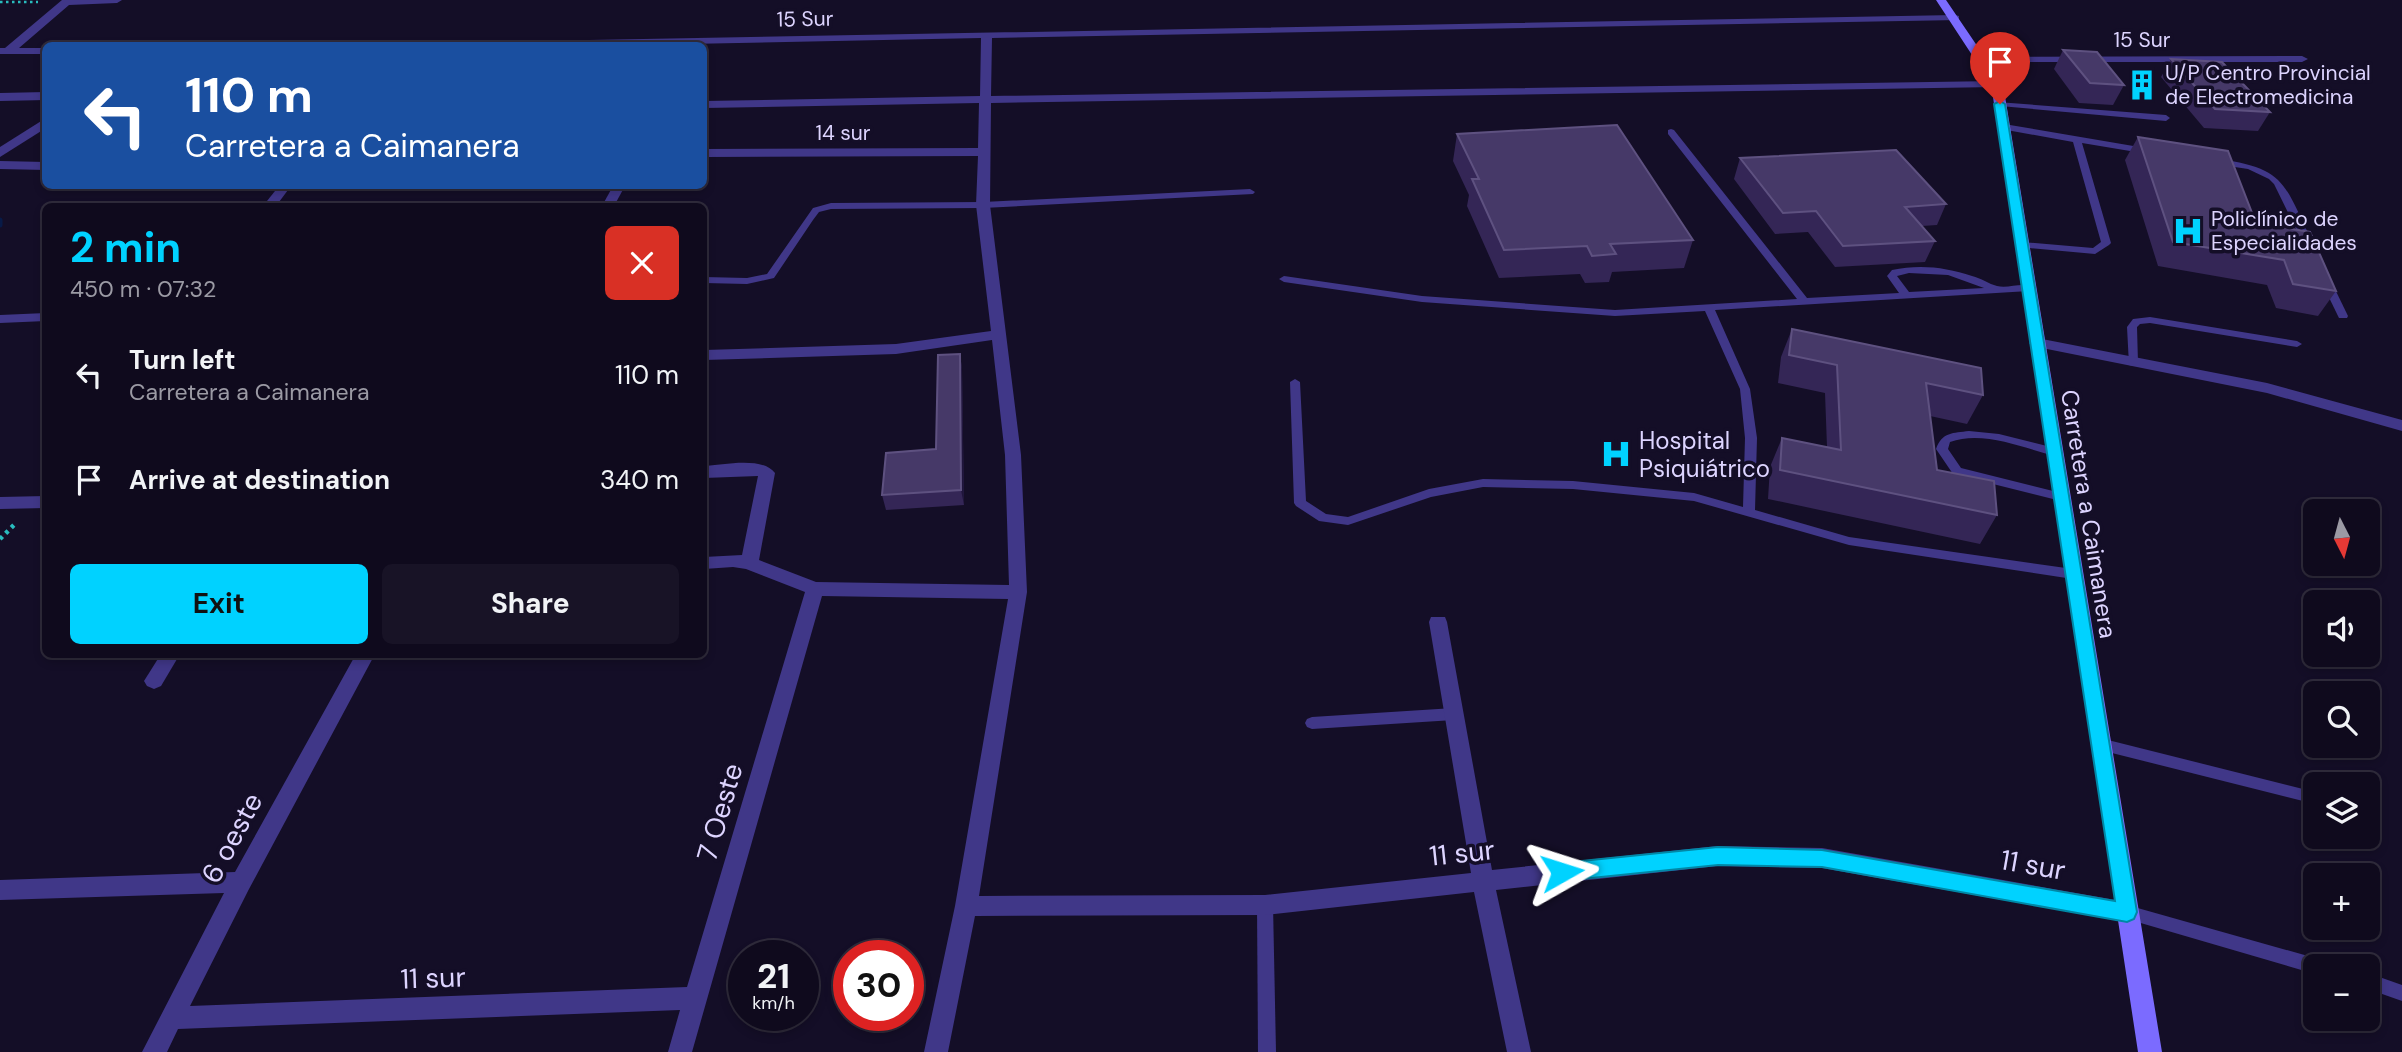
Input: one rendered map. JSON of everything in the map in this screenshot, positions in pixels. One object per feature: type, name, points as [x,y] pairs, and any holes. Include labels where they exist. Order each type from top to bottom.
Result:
[{"type":"main road","name":"Carretera a Caimanera","points":[[1941,0],[1997,84],[2150,1052]]},
{"type":"street","points":[[4,51],[68,1],[117,0]]},
{"type":"street","name":"15 Sur","points":[[594,42],[1955,18]]},
{"type":"street","points":[[936,1052],[966,906],[1018,592],[1013,455],[983,205],[987,35]]},
{"type":"street","points":[[4,51],[42,51]]},
{"type":"street","name":"15 Sur","points":[[1981,60],[2302,59]]},
{"type":"street","points":[[707,104],[1997,84]]},
{"type":"street","points":[[0,97],[42,96]]},
{"type":"street","points":[[0,153],[42,125]]},
{"type":"street","name":"14 sur","points":[[707,153],[983,152]]},
{"type":"street","points":[[0,164],[42,166]]},
{"type":"street","points":[[271,203],[282,189]]},
{"type":"street","points":[[0,319],[42,317]]},
{"type":"street","points":[[707,355],[896,349],[1000,334]]},
{"type":"street","points":[[2037,343],[2253,384],[2346,407],[2402,426]]},
{"type":"street","points":[[707,472],[758,469],[767,473],[749,563]]},
{"type":"street","points":[[0,503],[42,498]]},
{"type":"street","points":[[707,563],[733,560],[749,563],[815,589],[1018,592]]},
{"type":"street","name":"7 Oeste","points":[[680,1052],[815,589]]},
{"type":"street","points":[[1438,622],[1483,880],[1519,1052]]},
{"type":"street","points":[[154,681],[168,658]]},
{"type":"street","name":"6 oeste","points":[[153,1052],[241,882],[364,658]]},
{"type":"street","name":"11 sur","points":[[966,906],[1265,905],[1718,856],[1822,858],[2127,912]]},
{"type":"street","points":[[0,890],[241,882]]},
{"type":"street","name":"11 sur","points":[[171,1018],[697,998]]},
{"type":"lane","points":[[2000,104],[2166,118]]},
{"type":"lane","points":[[2004,127],[2156,152]]},
{"type":"lane","points":[[1671,132],[1805,302]]},
{"type":"lane","points":[[2022,245],[2095,251],[2106,243],[2077,140]]},
{"type":"lane","points":[[2209,160],[2256,169],[2271,176],[2285,197],[2314,256]]},
{"type":"lane","points":[[707,280],[747,281],[769,275],[817,210],[831,206],[983,205],[1250,192]]},
{"type":"lane","points":[[1907,296],[1892,276],[1895,272],[1929,268],[1951,271],[1997,290]]},
{"type":"lane","points":[[2320,268],[2343,316]]},
{"type":"lane","points":[[1283,279],[1422,299],[1615,313],[2029,288]]},
{"type":"lane","points":[[1709,308],[1745,389],[1751,439],[1749,511]]},
{"type":"lane","points":[[2133,363],[2132,327],[2137,321],[2150,320],[2297,344]]},
{"type":"lane","points":[[1295,382],[1300,503],[1323,518],[1348,521],[1429,493],[1482,482],[1573,485],[1693,497],[1849,541],[2073,573]]},
{"type":"lane","points":[[2055,452],[1976,434],[1949,437],[1942,449],[1957,471],[2061,497]]},
{"type":"lane","points":[[1312,723],[1454,714]]},
{"type":"lane","points":[[2100,744],[2303,795]]},
{"type":"lane","points":[[1265,905],[1267,1052]]},
{"type":"lane","points":[[2127,912],[2303,963]]},
{"type":"lane","points":[[2380,985],[2402,993]]},
{"type":"path","points":[[0,2],[68,1]]},
{"type":"building","points":[[2063,50],[2097,52],[2124,85],[2090,83]]},
{"type":"building","points":[[2171,59],[2222,62],[2270,112],[2215,109]]},
{"type":"building","points":[[1617,125],[1693,240],[1610,244],[1616,254],[1592,256],[1587,246],[1504,250],[1472,179],[1479,179],[1457,134]]},
{"type":"building","points":[[2138,137],[2228,151],[2256,223],[2310,232],[2336,291],[2293,284],[2284,260],[2173,242]]},
{"type":"building","points":[[1896,150],[1946,204],[1905,207],[1935,241],[1843,246],[1816,211],[1783,213],[1740,158]]},
{"type":"building","points":[[1792,329],[1981,368],[1983,395],[1926,383],[1937,470],[1994,481],[1997,515],[1780,470],[1782,438],[1841,450],[1837,365],[1789,355]]},
{"type":"building","points":[[960,354],[961,490],[882,495],[886,453],[936,449],[938,355]]},
{"type":"waterway","points":[[0,220],[0,225]]},
{"type":"place","name":"U/P Centro Provincial de Electromedicina","points":[[2142,85]]},
{"type":"place","name":"Policlínico de Especialidades","points":[[2188,231]]},
{"type":"place","name":"Hospital Psiquiátrico","points":[[1616,454]]},
{"type":"route","points":[[1562,872],[1718,856],[1822,858],[2127,912],[2000,104]]}]
